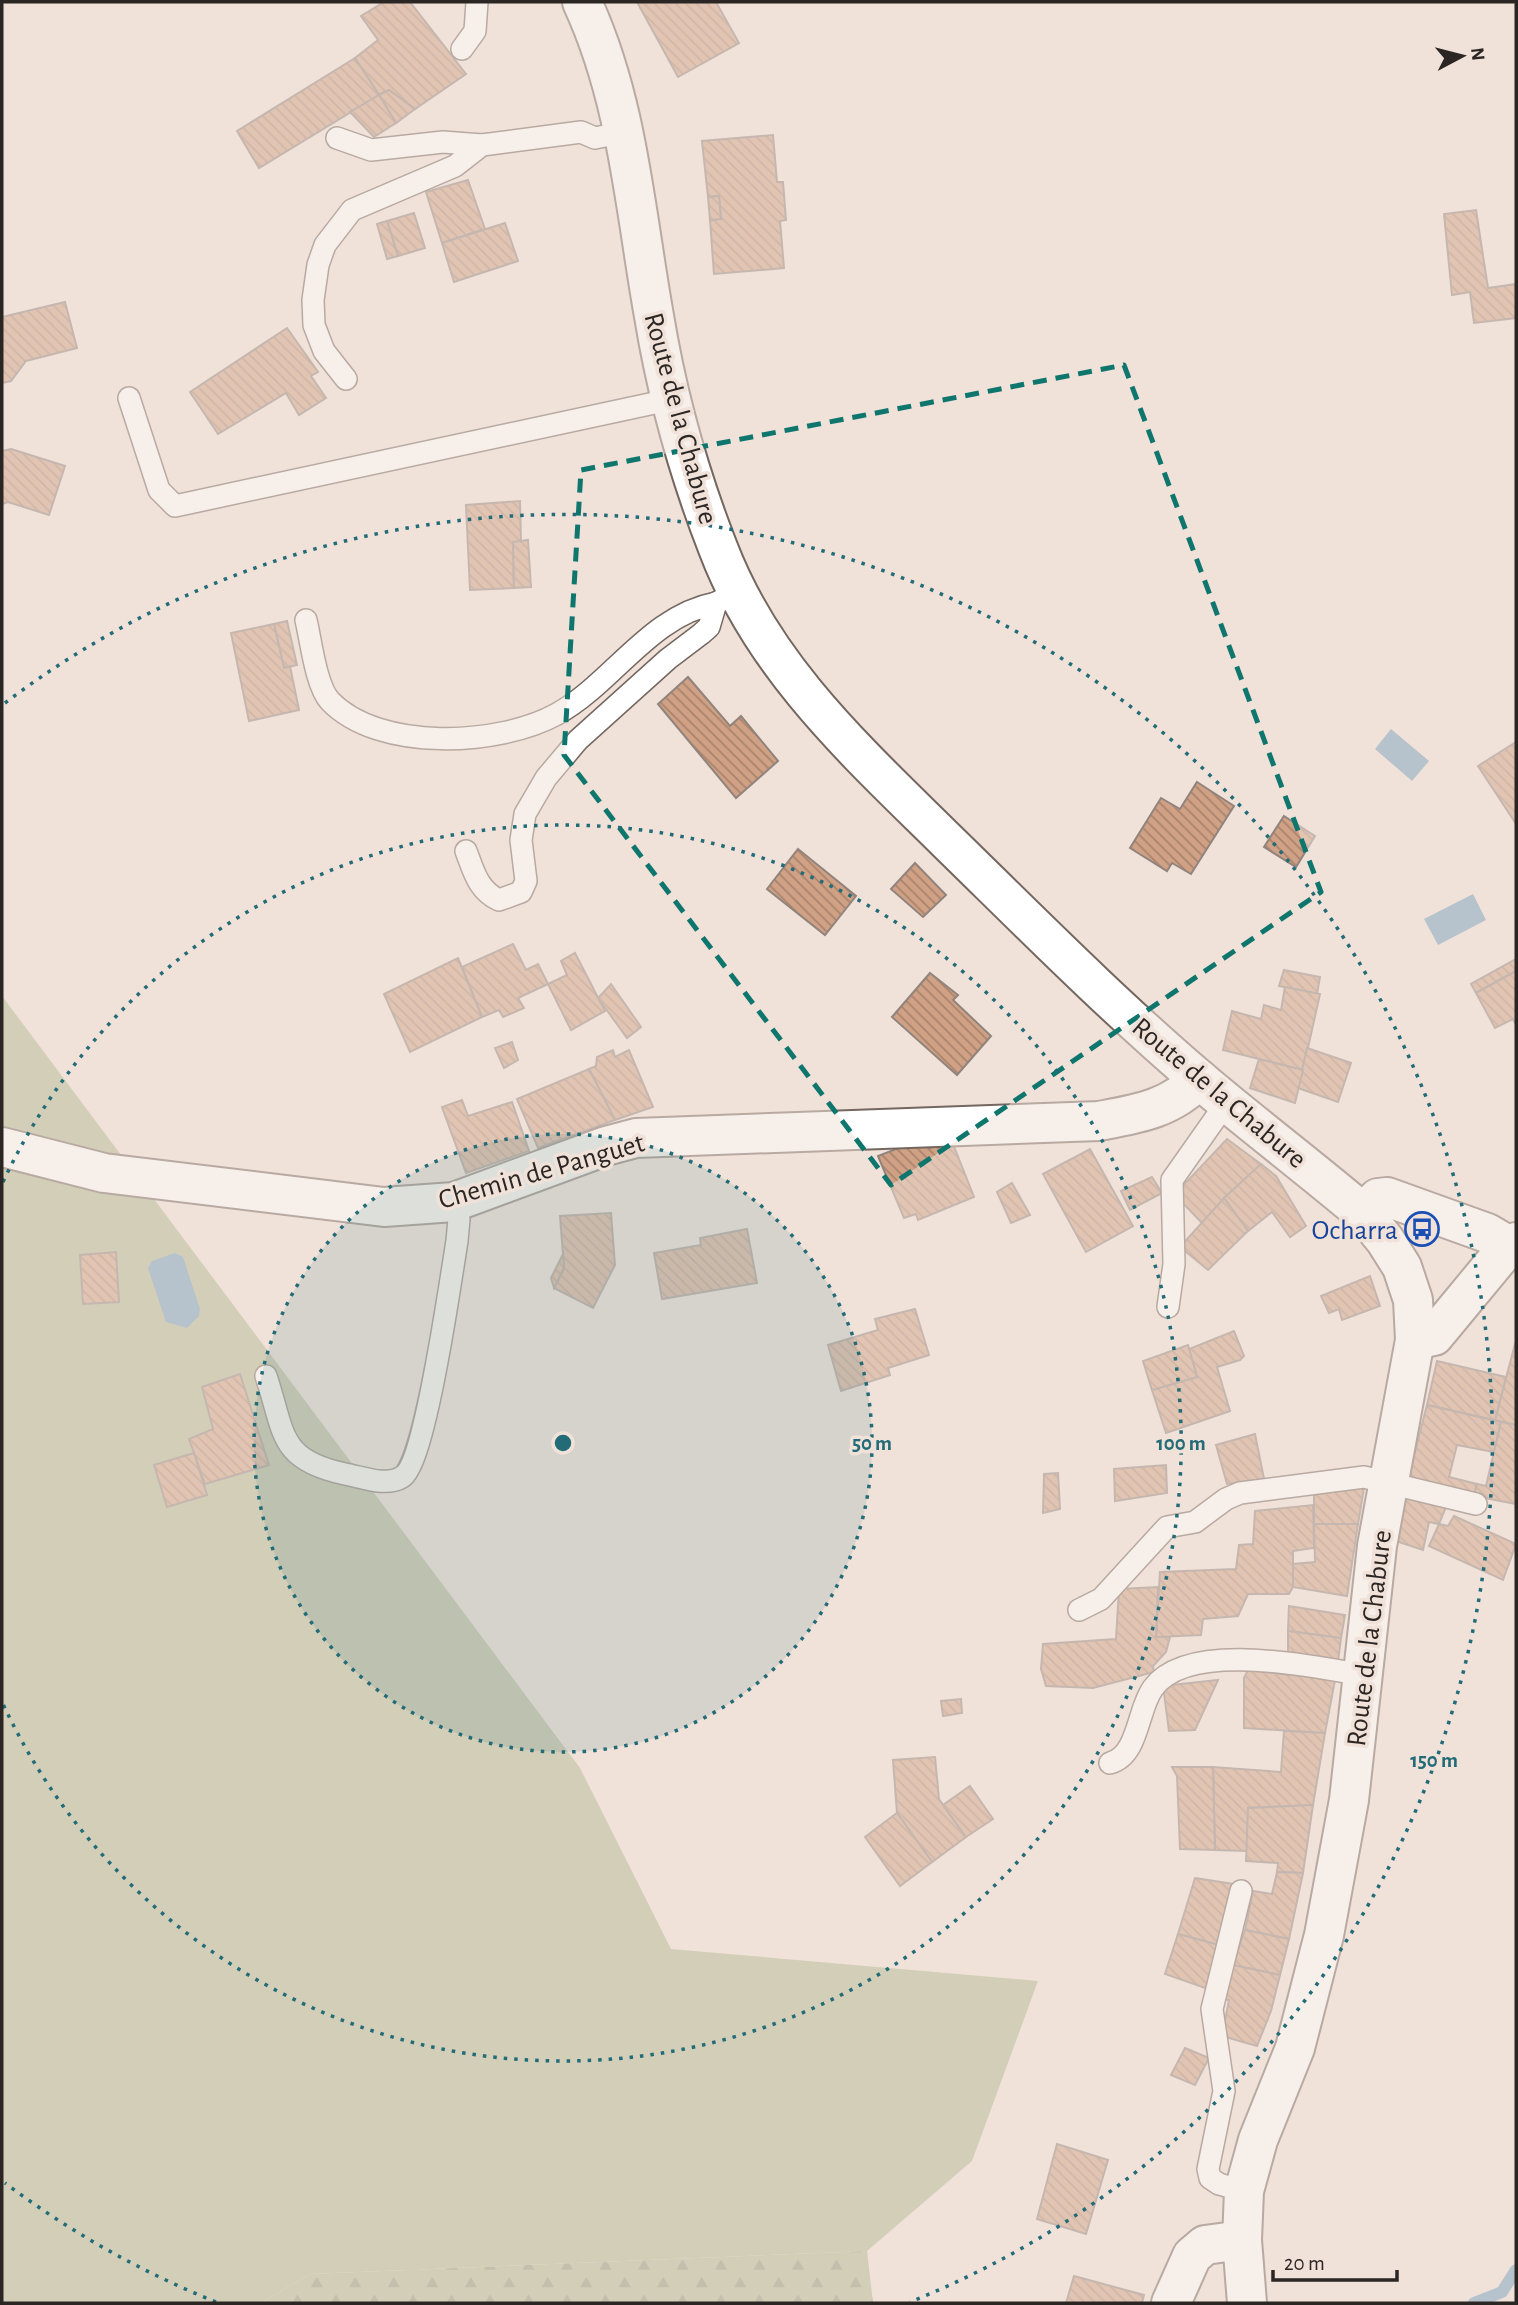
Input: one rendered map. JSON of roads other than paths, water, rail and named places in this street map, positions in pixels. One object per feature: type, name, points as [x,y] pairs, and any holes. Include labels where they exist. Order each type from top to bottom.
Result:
[{"type":"main road","name":"Route de la Chabure","points":[[582,2],[600,40],[625,132],[654,320],[688,461],[719,551],[727,598],[853,748],[1022,914],[1199,1079],[1363,1213],[1402,1267],[1413,1300],[1415,1340],[1377,1546],[1349,1800],[1324,1935],[1295,2048],[1258,2140],[1244,2191],[1242,2239],[1247,2303]]},
{"type":"main road","name":"Chemin de Panguet","points":[[2,1147],[104,1173],[384,1207],[454,1202],[636,1138],[1098,1121],[1143,1113],[1171,1103],[1199,1079]]},
{"type":"main road","points":[[1363,1213],[1378,1198],[1387,1197],[1514,1246],[1490,1267],[1434,1336],[1415,1340]]},
{"type":"main road","points":[[1171,2303],[1192,2256],[1205,2245],[1242,2239]]},
{"type":"lane","points":[[462,49],[475,31],[477,2]]},
{"type":"lane","points":[[337,138],[371,150],[443,142],[482,145],[581,132],[594,138],[625,132]]},
{"type":"lane","points":[[346,380],[324,351],[314,324],[313,300],[318,265],[326,245],[352,210],[456,166],[482,145]]},
{"type":"lane","points":[[129,398],[159,490],[175,506],[673,399]]},
{"type":"lane","points":[[306,620],[323,691],[330,701],[349,715],[401,735],[475,738],[555,715],[577,700],[680,614],[727,598]]},
{"type":"lane","points":[[466,851],[480,886],[488,895],[499,900],[521,892],[526,881],[521,840],[525,814],[546,778],[579,740],[668,659],[709,627],[727,598]]},
{"type":"lane","points":[[1168,1307],[1174,1264],[1172,1180],[1217,1116],[1230,1104]]},
{"type":"lane","points":[[266,1376],[290,1450],[300,1459],[340,1473],[375,1480],[390,1482],[404,1476],[415,1462],[429,1400],[457,1241],[459,1219],[454,1202]]},
{"type":"lane","points":[[1079,1610],[1101,1599],[1167,1527],[1195,1522],[1226,1499],[1240,1493],[1364,1477],[1476,1504]]},
{"type":"lane","points":[[1110,1763],[1126,1754],[1154,1687],[1178,1670],[1215,1661],[1252,1660],[1364,1675]]},
{"type":"lane","points":[[1241,1891],[1212,2009],[1224,2091],[1208,2169],[1210,2178],[1219,2184],[1244,2191]]},
{"type":"water","points":[[1391,729],[1429,761],[1412,781],[1375,749]]},
{"type":"water","points":[[1473,894],[1486,920],[1438,945],[1424,919]]},
{"type":"water","points":[[175,1253],[183,1257],[200,1309],[199,1316],[187,1328],[166,1322],[148,1268],[152,1261]]},
{"type":"waterway","points":[[1474,2303],[1502,2292],[1516,2270]]},
{"type":"place","name":"Ocharra","points":[[1422,1229]]}]
